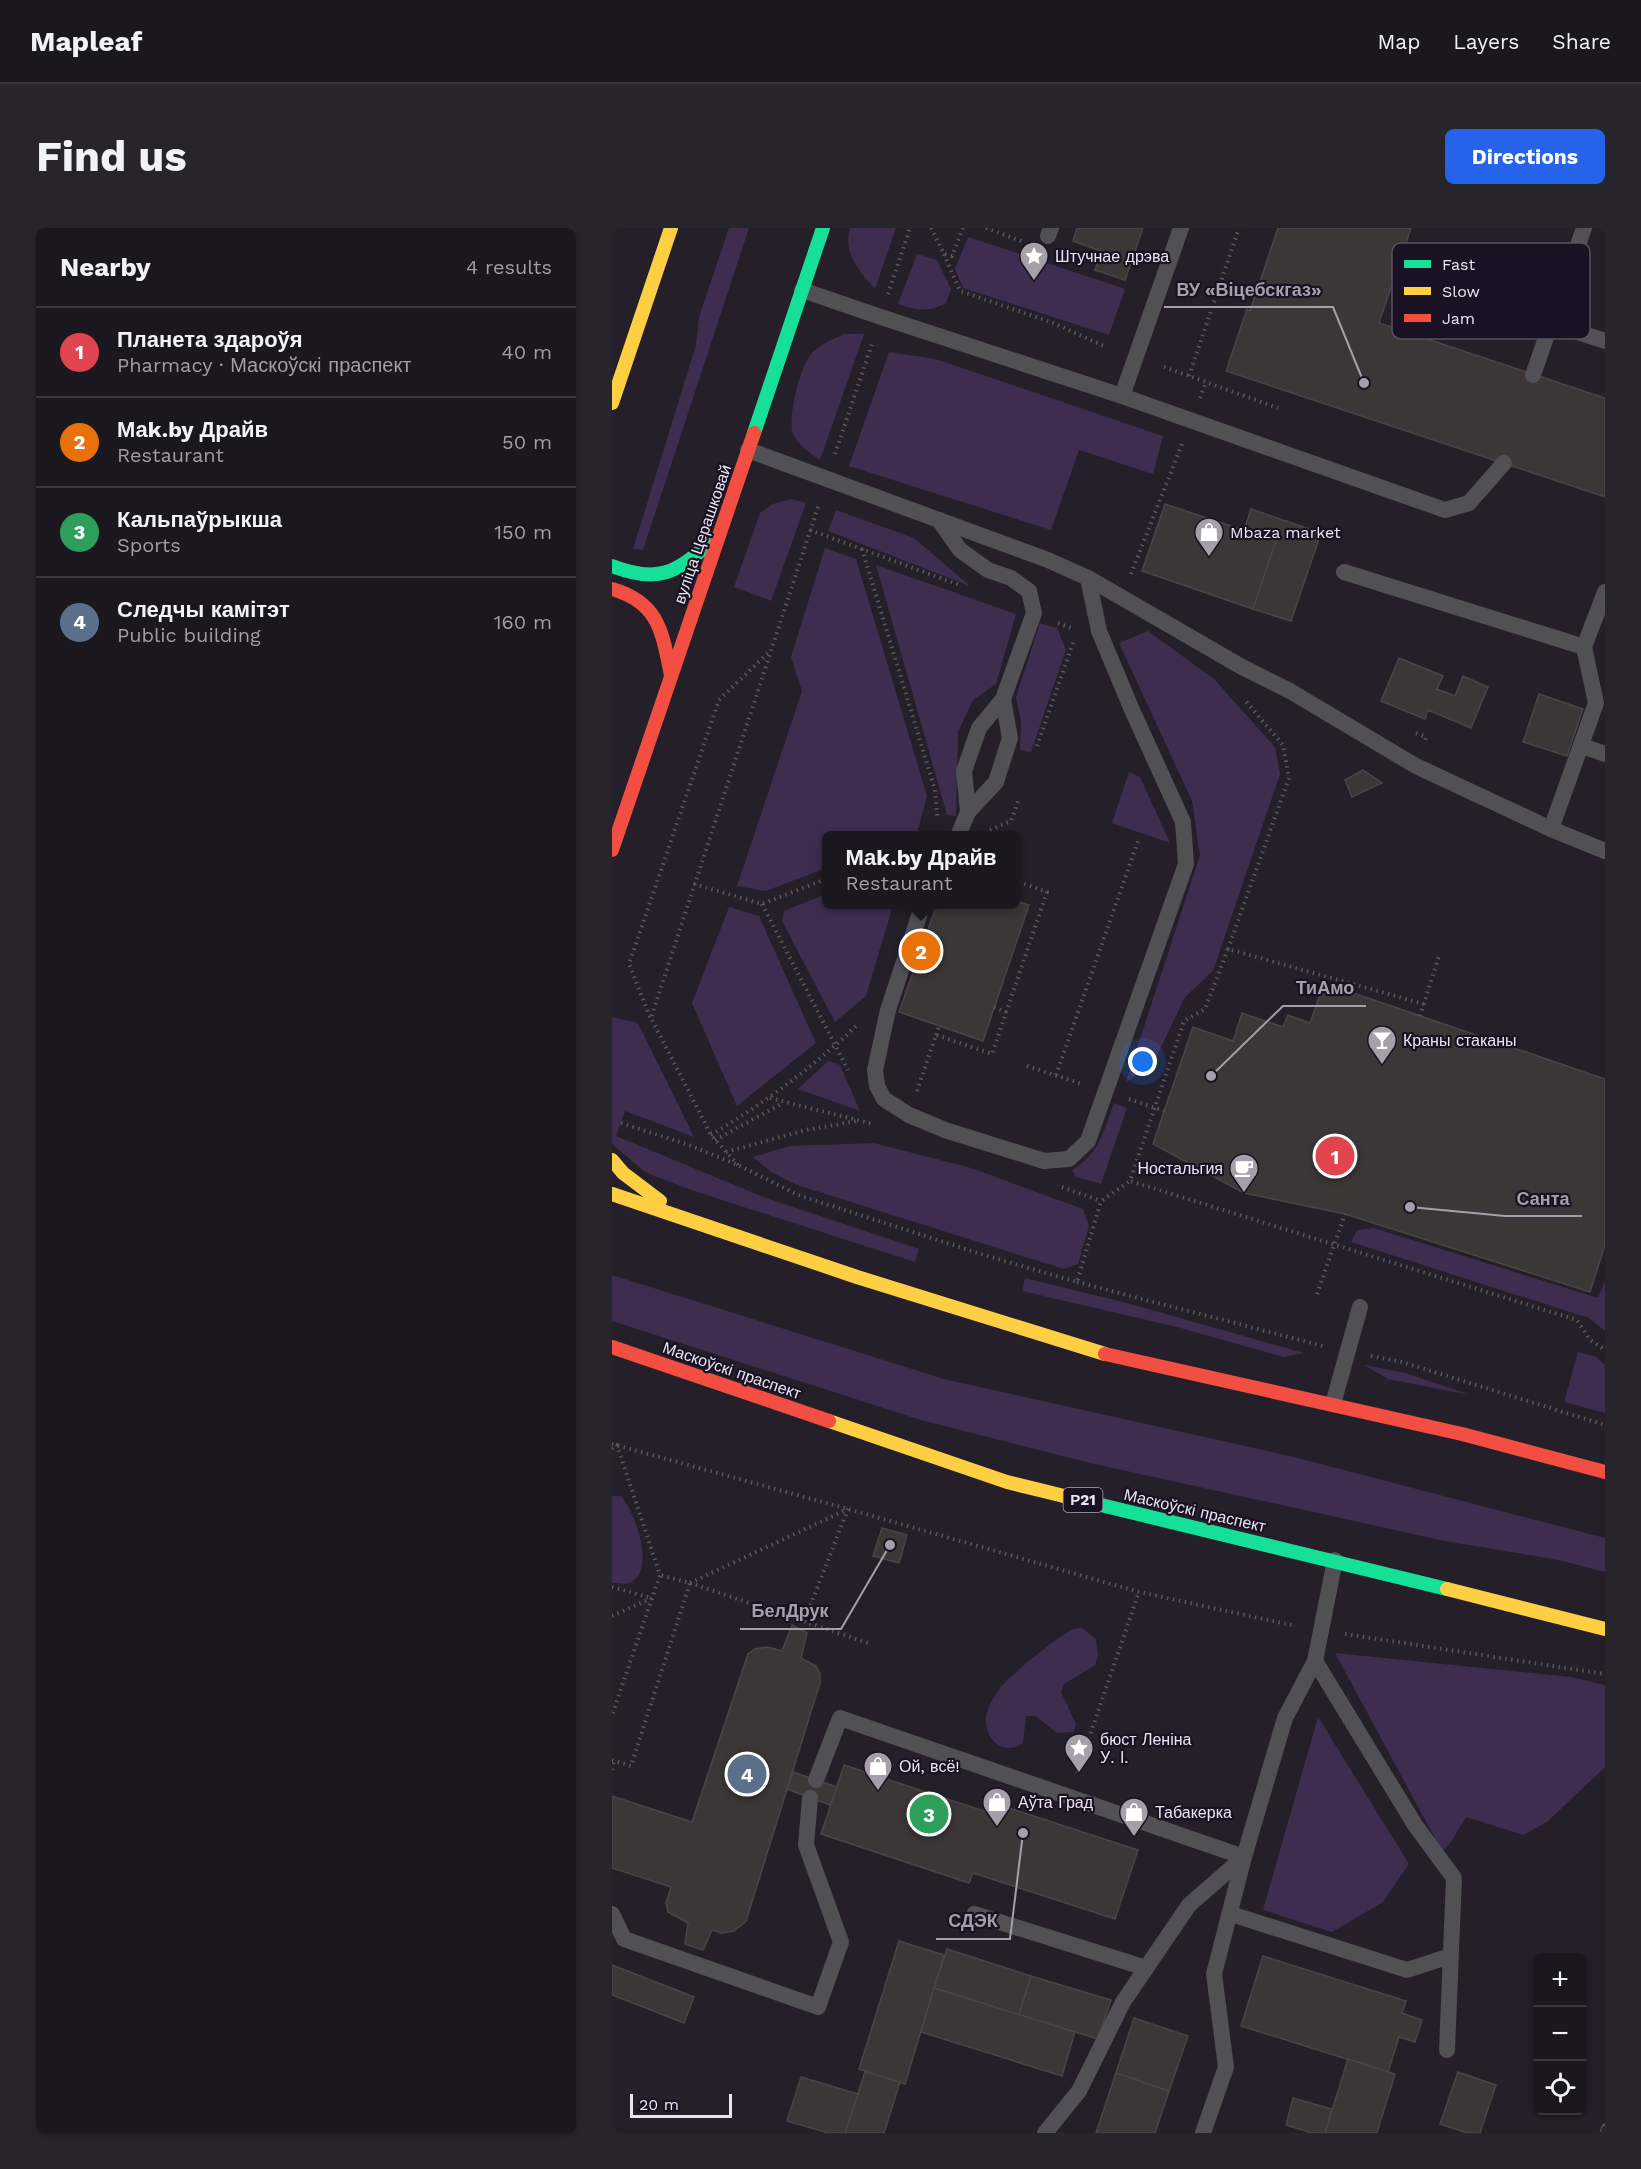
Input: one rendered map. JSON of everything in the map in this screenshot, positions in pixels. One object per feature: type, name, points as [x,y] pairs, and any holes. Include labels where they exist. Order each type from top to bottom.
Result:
[{"type":"main road","points":[[612,403],[671,228]]},
{"type":"main road","name":"вуліца Церашковай","points":[[612,850],[823,228]]},
{"type":"main road","points":[[612,566],[627,572],[660,575],[676,570],[690,561],[718,537]]},
{"type":"main road","points":[[612,589],[635,598],[648,609],[658,623],[665,640],[671,676]]},
{"type":"main road","points":[[612,1160],[623,1173],[682,1218]]},
{"type":"main road","points":[[612,1194],[857,1277],[1107,1355],[1462,1434],[1605,1472]]},
{"type":"main road","name":"Маскоўскі праспект","points":[[612,1347],[1007,1482],[1335,1560],[1605,1629]]},
{"type":"main road","points":[[634,1368],[688,1372]]},
{"type":"lane","points":[[1122,396],[1181,228]]},
{"type":"lane","points":[[1579,243],[1584,228]]},
{"type":"lane","points":[[802,290],[1122,396],[1445,510],[1469,503],[1504,464]]},
{"type":"lane","points":[[1590,336],[1605,341]]},
{"type":"lane","points":[[1533,375],[1546,339]]},
{"type":"lane","points":[[748,450],[1048,560],[1089,578],[1416,766],[1551,829],[1605,851]]},
{"type":"lane","points":[[939,520],[960,550],[988,570],[1011,578],[1029,591],[1034,613],[1003,699],[979,728],[964,771],[968,812]]},
{"type":"lane","points":[[1344,573],[1584,646]]},
{"type":"lane","points":[[921,909],[888,1010],[875,1070],[877,1086],[885,1099],[909,1115],[945,1130],[1044,1161],[1069,1159],[1088,1141],[1186,864],[1183,822],[1131,710],[1099,631],[1089,578]]},
{"type":"lane","points":[[1551,829],[1596,703],[1584,646],[1605,592]]},
{"type":"lane","points":[[960,831],[968,812],[996,782],[1010,738],[1003,699]]},
{"type":"lane","points":[[1582,746],[1605,754]]},
{"type":"lane","points":[[1333,1404],[1360,1307]]},
{"type":"lane","points":[[1203,2133],[1226,2067],[1214,1974],[1244,1857],[1285,1718],[1315,1660],[1335,1560]]},
{"type":"lane","points":[[1315,1660],[1415,1825],[1454,1878],[1447,2050]]},
{"type":"lane","points":[[816,1780],[840,1718],[1244,1857]]},
{"type":"lane","points":[[612,1914],[624,1939],[818,2007],[841,1942],[806,1845],[810,1798]]},
{"type":"lane","points":[[1045,2133],[1079,2091],[1123,2002],[1189,1905],[1244,1857]]},
{"type":"lane","points":[[974,1914],[1146,1968]]},
{"type":"lane","points":[[1231,1914],[1407,1970],[1450,1956]]},
{"type":"path","points":[[651,1018],[910,228]]},
{"type":"path","points":[[931,228],[960,291],[1051,322],[1104,346]]},
{"type":"path","points":[[944,254],[952,256],[963,228]]},
{"type":"path","points":[[986,228],[1030,245],[1049,232]]},
{"type":"path","points":[[1189,376],[1239,228]]},
{"type":"path","points":[[1164,367],[1278,408]]},
{"type":"path","points":[[1131,571],[1176,460]]},
{"type":"path","points":[[810,530],[970,589]]},
{"type":"path","points":[[862,548],[935,790],[937,818]]},
{"type":"path","points":[[1034,613],[1060,624]]},
{"type":"path","points":[[738,1165],[711,1135],[651,1018],[629,964],[719,700],[771,651]]},
{"type":"path","points":[[621,1123],[686,1144],[738,1165],[798,1195],[984,1255],[1077,1282],[1101,1201],[1130,1181],[1184,1021],[1205,1010],[1289,778],[1283,745],[1239,693]]},
{"type":"path","points":[[1056,1075],[1137,841]]},
{"type":"path","points":[[694,884],[762,904],[822,881]]},
{"type":"path","points":[[936,1035],[992,1054],[1047,892],[1020,882]]},
{"type":"path","points":[[762,904],[852,1076]]},
{"type":"path","points":[[1228,949],[1424,1004]]},
{"type":"path","points":[[1420,1016],[1438,956]]},
{"type":"path","points":[[994,1007],[1006,1012]]},
{"type":"path","points":[[916,1096],[939,1026]]},
{"type":"path","points":[[711,1135],[770,1098],[835,1046]]},
{"type":"path","points":[[1028,1065],[1092,1087]]},
{"type":"path","points":[[770,1098],[879,1126],[874,1116]]},
{"type":"path","points":[[1126,1098],[1164,1111]]},
{"type":"path","points":[[715,1140],[784,1103]]},
{"type":"path","points":[[726,1152],[806,1130],[858,1121]]},
{"type":"path","points":[[1130,1181],[1577,1320],[1590,1340],[1605,1350]]},
{"type":"path","points":[[1317,1294],[1345,1214]]},
{"type":"path","points":[[612,1449],[615,1445]]},
{"type":"path","points":[[615,1445],[1139,1592],[1321,1631],[1605,1674]]},
{"type":"path","points":[[612,1715],[660,1575],[615,1445]]},
{"type":"path","points":[[612,1770],[613,1760],[631,1766],[690,1583],[848,1509]]},
{"type":"path","points":[[804,1622],[848,1509]]},
{"type":"path","points":[[660,1575],[690,1583],[868,1644]]},
{"type":"path","points":[[612,1587],[652,1598]]},
{"type":"path","points":[[1069,1796],[1139,1592]]},
{"type":"path","points":[[612,1616],[652,1598]]},
{"type":"shaded area","points":[[729,228],[749,228],[643,550],[633,549],[696,345],[699,317]]},
{"type":"shaded area","points":[[850,228],[896,228],[875,289],[854,262],[849,246]]},
{"type":"shaded area","points":[[968,237],[1125,289],[1109,335],[963,288],[955,269]]},
{"type":"shaded area","points":[[917,254],[937,260],[951,289],[946,303],[922,310],[898,304]]},
{"type":"shaded area","points":[[845,334],[864,334],[820,460],[801,445],[793,434],[793,405],[807,359],[823,344]]},
{"type":"shaded area","points":[[889,352],[935,359],[1163,436],[1153,474],[1079,450],[1051,530],[849,466]]},
{"type":"shaded area","points":[[791,499],[806,503],[771,601],[734,587],[760,513],[773,504]]},
{"type":"shaded area","points":[[836,510],[914,538],[970,586],[828,531]]},
{"type":"shaded area","points":[[825,548],[856,559],[927,796],[918,831],[822,831],[822,870],[766,891],[737,886],[802,691],[791,657]]},
{"type":"shaded area","points":[[876,565],[1016,614],[996,684],[973,700],[958,732],[956,816],[947,815]]},
{"type":"shaded area","points":[[1040,623],[1057,628],[1066,650],[1031,752],[1020,750],[1021,721],[1016,697]]},
{"type":"shaded area","points":[[1148,631],[1214,679],[1275,747],[1280,774],[1213,971],[1185,997],[1153,1064],[1126,1082],[1200,855],[1192,801],[1119,643]]},
{"type":"shaded area","points":[[1129,772],[1140,777],[1170,843],[1112,823]]},
{"type":"shaded area","points":[[822,896],[822,909],[892,909],[866,996],[835,1022],[782,921],[784,911]]},
{"type":"shaded area","points":[[729,907],[759,916],[816,1043],[737,1106],[692,1003]]},
{"type":"shaded area","points":[[612,1017],[638,1023],[694,1137],[625,1111],[616,1136],[766,1198],[919,1249],[915,1262],[688,1189],[645,1172],[612,1144]]},
{"type":"shaded area","points":[[828,1061],[840,1065],[860,1111],[798,1089]]},
{"type":"shaded area","points":[[1114,1103],[1127,1108],[1101,1184],[1076,1177],[1072,1170],[1095,1149]]},
{"type":"shaded area","points":[[874,1143],[971,1168],[1083,1209],[1089,1226],[1078,1264],[1064,1269],[797,1185],[771,1172],[753,1157],[790,1146]]},
{"type":"shaded area","points":[[1374,1228],[1598,1298],[1605,1281],[1605,1331],[1589,1318],[1351,1242],[1357,1230]]},
{"type":"shaded area","points":[[612,1275],[944,1379],[1294,1457],[1605,1538],[1605,1572],[1558,1560],[1445,1541],[1090,1463],[921,1420],[612,1321]]},
{"type":"shaded area","points":[[1025,1278],[1127,1303],[1304,1353],[1284,1357],[1177,1327],[1022,1291]]},
{"type":"shaded area","points":[[1578,1352],[1597,1357],[1605,1365],[1605,1413],[1564,1402]]},
{"type":"shaded area","points":[[1364,1365],[1406,1373],[1470,1395],[1388,1379]]},
{"type":"shaded area","points":[[612,1496],[621,1496],[632,1514],[641,1540],[642,1565],[638,1575],[631,1582],[626,1583],[612,1583]]},
{"type":"shaded area","points":[[1082,1628],[1096,1639],[1098,1656],[1095,1665],[1064,1684],[1061,1692],[1076,1724],[1074,1732],[1057,1733],[1035,1716],[1026,1716],[1023,1743],[1007,1748],[994,1742],[986,1720],[988,1709],[999,1690],[1024,1666],[1058,1639],[1073,1629]]},
{"type":"shaded area","points":[[1335,1653],[1571,1677],[1605,1685],[1605,1767],[1547,1822],[1523,1835],[1466,1817],[1451,1842],[1442,1851]]},
{"type":"shaded area","points":[[1318,1717],[1409,1864],[1383,1902],[1332,1932],[1263,1910]]},
{"type":"building","points":[[1077,228],[1143,228],[1125,280],[1095,270],[1101,251],[1073,241]]},
{"type":"building","points":[[1278,228],[1411,228],[1406,243],[1392,243],[1392,284],[1379,323],[1392,327],[1392,339],[1427,339],[1605,398],[1605,497],[1226,371],[1247,309],[1250,311]]},
{"type":"building","name":"Mbaza market","points":[[1165,504],[1276,541],[1253,609],[1142,571]]},
{"type":"building","points":[[1251,509],[1321,533],[1291,621],[1253,609],[1276,541],[1244,530]]},
{"type":"building","points":[[1399,658],[1443,676],[1437,689],[1455,696],[1463,676],[1488,687],[1471,728],[1428,710],[1425,719],[1381,701]]},
{"type":"building","points":[[1539,694],[1583,709],[1567,756],[1523,742]]},
{"type":"building","points":[[1363,770],[1382,783],[1352,797],[1345,780]]},
{"type":"building","points":[[1020,902],[1029,905],[983,1041],[899,1012],[935,909],[1020,909]]},
{"type":"building","points":[[1324,983],[1605,1079],[1605,1245],[1590,1292],[1345,1214],[1244,1193],[1153,1144],[1193,1027],[1233,1041],[1242,1013],[1283,1027],[1288,1015],[1310,1023]]},
{"type":"building","points":[[882,1528],[907,1535],[899,1563],[873,1556]]},
{"type":"building","points":[[792,1625],[807,1633],[801,1658],[816,1666],[820,1674],[820,1683],[746,1921],[734,1931],[722,1933],[712,1930],[703,1950],[685,1944],[688,1923],[668,1912],[666,1903],[671,1887],[612,1868],[612,1796],[692,1822],[748,1654],[755,1649],[768,1647],[782,1651]]},
{"type":"building","points":[[844,1765],[993,1814],[997,1804],[1138,1850],[1115,1919],[973,1873],[969,1883],[821,1834]]},
{"type":"building","points":[[793,1772],[837,1787],[830,1805],[787,1789]]},
{"type":"building","points":[[899,1941],[944,1955],[905,2084],[859,2069]]},
{"type":"building","points":[[947,1949],[1031,1976],[1019,2015],[934,1988]]},
{"type":"building","points":[[1263,1956],[1406,2001],[1402,2013],[1422,2020],[1415,2042],[1399,2037],[1388,2072],[1241,2026]]},
{"type":"building","points":[[612,1965],[694,1997],[684,2023],[612,1995]]},
{"type":"building","points":[[1031,1976],[1111,2000],[1098,2039],[1019,2015]]},
{"type":"building","points":[[934,1988],[1075,2032],[1062,2076],[921,2032]]},
{"type":"building","points":[[1134,2018],[1188,2036],[1169,2091],[1116,2073]]},
{"type":"building","points":[[1348,2059],[1395,2074],[1377,2133],[1325,2133]]},
{"type":"building","points":[[865,2072],[900,2082],[884,2133],[845,2133]]},
{"type":"building","points":[[1458,2072],[1496,2085],[1480,2133],[1467,2133],[1440,2124]]},
{"type":"building","points":[[1116,2073],[1169,2091],[1155,2133],[1096,2133]]},
{"type":"building","points":[[801,2077],[858,2094],[845,2133],[828,2133],[787,2121]]},
{"type":"building","points":[[1293,2098],[1332,2109],[1325,2133],[1312,2133],[1286,2125]]},
{"type":"railway","points":[[1603,2133],[1605,2127]]},
{"type":"traffic: fast","points":[[754,433],[823,228]]},
{"type":"traffic: fast","points":[[612,566],[645,574],[670,571],[681,566],[718,537]]},
{"type":"traffic: fast","points":[[1064,1496],[1447,1589]]},
{"type":"traffic: slow","points":[[612,403],[671,228]]},
{"type":"traffic: slow","points":[[612,1160],[623,1173],[660,1201]]},
{"type":"traffic: slow","points":[[612,1194],[857,1277],[1105,1354]]},
{"type":"traffic: slow","points":[[829,1421],[1007,1482],[1064,1496]]},
{"type":"traffic: slow","points":[[1447,1589],[1605,1629]]},
{"type":"traffic: jam","points":[[612,850],[754,433]]},
{"type":"traffic: jam","points":[[612,589],[640,602],[649,611],[661,633],[671,675]]},
{"type":"traffic: jam","points":[[612,1347],[829,1421]]},
{"type":"traffic: jam","points":[[1105,1354],[1462,1434],[1605,1472]]},
{"type":"place","name":"Штучнае дрэва","points":[[1034,282]]},
{"type":"place","name":"ВУ «Віцебскгаз»","points":[[1364,383]]},
{"type":"place","name":"Mbaza market","points":[[1209,558]]},
{"type":"place","name":"Маk.by Драйв","points":[[921,951]]},
{"type":"place","name":"Краны стаканы","points":[[1382,1066]]},
{"type":"place","name":"ТиАмо","points":[[1211,1076]]},
{"type":"place","name":"Планета здароўя","points":[[1335,1156]]},
{"type":"place","name":"Ностальгия","points":[[1244,1194]]},
{"type":"place","name":"Санта","points":[[1410,1207]]},
{"type":"place","name":"БелДрук","points":[[890,1545]]},
{"type":"place","name":"Следчы камітэт","points":[[747,1774]]},
{"type":"place","name":"бюст Леніна У. І.","points":[[1079,1774]]},
{"type":"place","name":"Ой, всё!","points":[[878,1792]]},
{"type":"place","name":"Кальпаўрыкша","points":[[929,1814]]},
{"type":"place","name":"Аўта Град","points":[[997,1828]]},
{"type":"place","name":"СДЭК","points":[[1023,1833]]},
{"type":"place","name":"Табакерка","points":[[1134,1838]]}]
